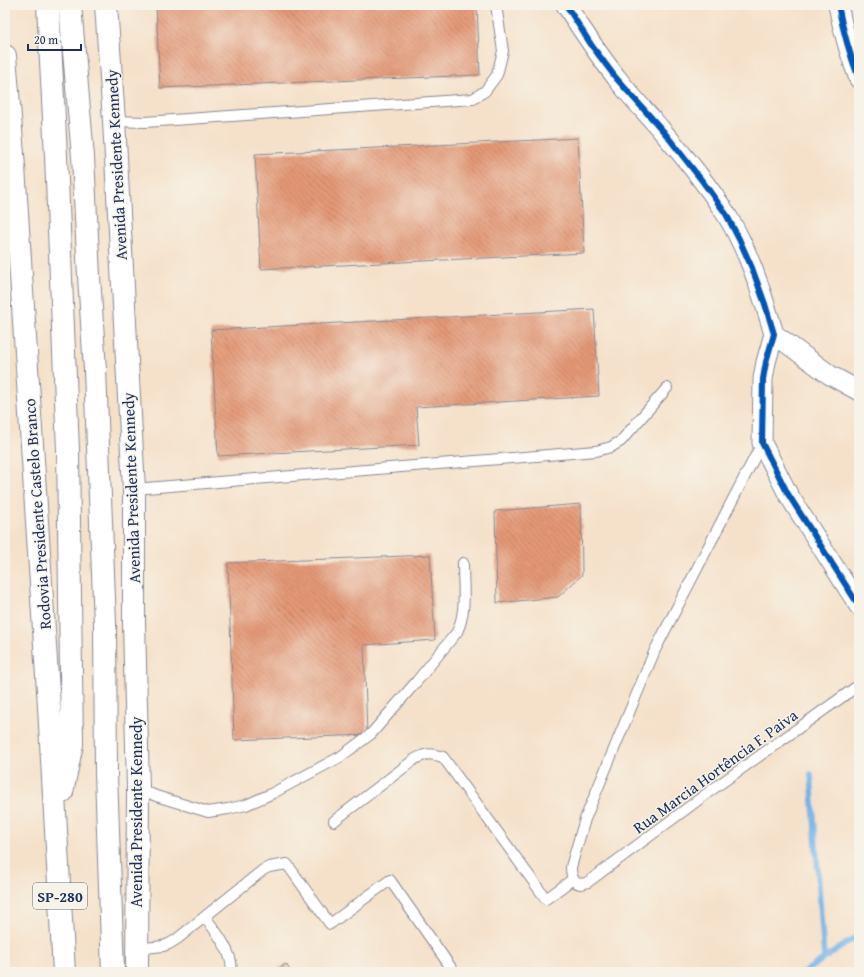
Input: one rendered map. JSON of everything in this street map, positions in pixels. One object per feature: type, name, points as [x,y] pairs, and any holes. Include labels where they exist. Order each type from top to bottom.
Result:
[{"type":"main road","points":[[48,5],[68,450],[72,744],[56,820]]},
{"type":"main road","points":[[70,5],[83,157],[96,377],[105,624],[106,774],[113,972]]},
{"type":"main road","name":"Avenida Presidente Kennedy","points":[[106,5],[114,121],[134,489],[134,622],[138,788],[137,972]]},
{"type":"main road","name":"Rodovia Presidente Castelo Branco","points":[[5,56],[14,166],[56,820],[64,972]]},
{"type":"street","points":[[566,5],[592,46],[616,78],[664,132],[703,182],[726,214],[740,239],[765,304],[774,334],[766,362],[763,380],[762,443],[788,494],[859,606]]},
{"type":"street","points":[[838,5],[843,32],[859,79]]},
{"type":"street","points":[[774,334],[830,375],[859,391]]},
{"type":"lane","points":[[114,121],[145,122],[473,99],[485,91],[497,75],[502,51],[496,5]]},
{"type":"lane","points":[[134,489],[596,451],[611,447],[621,441],[667,388]]},
{"type":"lane","points":[[334,821],[415,759],[425,754],[434,754],[443,757],[546,899],[573,879],[571,866],[585,819],[655,650],[762,443]]},
{"type":"lane","points":[[138,788],[156,796],[208,812],[228,810],[246,805],[272,794],[340,757],[371,734],[457,632],[462,617],[463,607],[463,563]]},
{"type":"lane","name":"Rua Marcia Hortência F. Paiva","points":[[573,879],[578,883],[583,884],[588,882],[859,685]]},
{"type":"lane","points":[[136,949],[169,944],[263,870],[275,865],[287,864],[330,924],[390,880],[454,972]]},
{"type":"lane","points":[[205,917],[223,943],[231,960],[231,972]]},
{"type":"building","points":[[156,5],[477,5],[480,75],[160,88]]},
{"type":"building","points":[[578,138],[584,253],[261,269],[255,154]]},
{"type":"building","points":[[594,309],[599,396],[416,407],[419,445],[218,456],[211,330]]},
{"type":"building","points":[[581,504],[582,575],[558,597],[497,603],[495,511]]},
{"type":"building","points":[[430,555],[435,640],[364,645],[367,735],[234,740],[228,563]]},
{"type":"building","points":[[286,964],[291,972],[274,972]]},
{"type":"waterway","points":[[811,774],[824,958]]},
{"type":"waterway","points":[[804,972],[859,935]]},
{"type":"cycle path","points":[[566,5],[592,46],[616,78],[664,132],[703,182],[726,214],[739,239],[752,268],[774,334],[763,379],[762,443],[788,494],[859,606]]},
{"type":"cycle path","points":[[838,5],[847,43],[859,79]]}]
